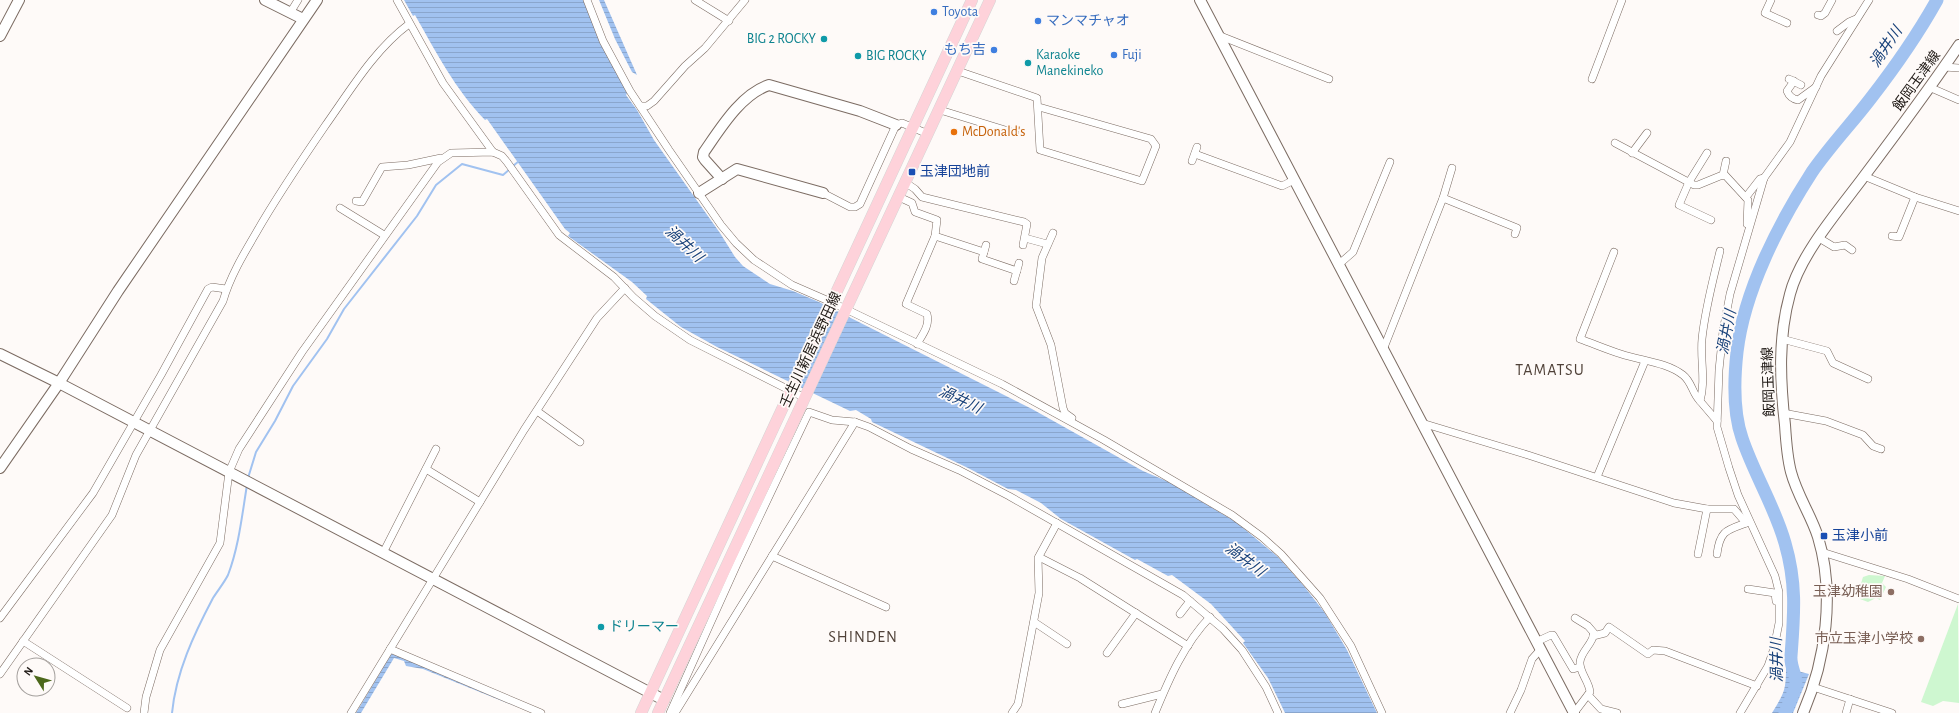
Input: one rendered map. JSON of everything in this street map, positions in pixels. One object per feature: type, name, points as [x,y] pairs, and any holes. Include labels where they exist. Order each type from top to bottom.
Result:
[{"type":"main road","name":"壬生川新居浜野田線","points":[[641,713],[972,0]]},
{"type":"main road","name":"壬生川新居浜野田線","points":[[658,713],[990,0]]},
{"type":"street","points":[[0,36],[19,0]]},
{"type":"street","points":[[265,0],[303,19]]},
{"type":"street","points":[[290,12],[298,0]]},
{"type":"street","points":[[0,468],[59,383],[118,291],[316,0]]},
{"type":"street","points":[[397,0],[409,24],[453,98],[478,128],[493,152]]},
{"type":"street","points":[[587,0],[603,41],[630,91],[699,193],[736,243],[754,260],[792,286],[1002,384],[1080,426],[1232,515],[1262,537],[1281,554],[1320,598],[1351,646],[1382,713]]},
{"type":"street","points":[[695,0],[729,20]]},
{"type":"street","points":[[641,106],[647,106],[654,101],[729,20],[745,0]]},
{"type":"street","points":[[1200,0],[1574,713],[1588,695],[1589,688],[1580,668],[1581,656],[1593,636],[1605,633],[1609,627],[1648,654],[1653,650],[1665,651],[1757,686]]},
{"type":"street","points":[[1592,79],[1622,0]]},
{"type":"street","points":[[1771,0],[1765,13],[1787,24]]},
{"type":"street","points":[[1818,15],[1821,16],[1825,14],[1832,0]]},
{"type":"street","points":[[1740,713],[1768,666],[1774,648],[1779,623],[1779,592],[1775,576],[1748,522],[1729,468],[1717,420],[1718,370],[1723,331],[1730,294],[1748,227],[1764,178],[1790,142],[1816,87],[1869,0]]},
{"type":"street","points":[[1838,31],[1849,22],[1857,19]]},
{"type":"street","points":[[0,674],[112,515],[136,455],[223,301],[226,289],[238,263],[286,183],[362,74],[390,40],[409,24]]},
{"type":"street","points":[[1218,36],[1328,78]]},
{"type":"street","name":"飯岡玉津線","points":[[1803,713],[1813,686],[1821,652],[1827,586],[1822,552],[1792,473],[1783,413],[1780,372],[1782,339],[1790,292],[1798,273],[1819,238],[1959,45]]},
{"type":"street","points":[[1944,66],[1959,68]]},
{"type":"street","points":[[958,71],[1037,98],[1039,107],[1040,150],[1142,181],[1156,146],[1151,139],[1039,107]]},
{"type":"street","points":[[1794,82],[1787,91],[1788,95],[1798,100],[1816,87]]},
{"type":"street","points":[[722,179],[703,157],[704,152],[741,103],[756,90],[770,85],[860,111],[896,125],[902,123],[913,126],[928,134]]},
{"type":"street","points":[[1929,87],[1959,100]]},
{"type":"street","points":[[940,110],[1015,133]]},
{"type":"street","points":[[699,193],[737,169],[823,193],[850,207],[855,207],[860,204],[896,125]]},
{"type":"street","points":[[1632,153],[1647,133]]},
{"type":"street","points":[[1614,143],[1689,182],[1698,185],[1723,175]]},
{"type":"street","points":[[1192,162],[1196,151],[1282,186],[1294,180]]},
{"type":"street","points":[[356,201],[362,202],[382,167],[408,165],[441,158],[451,153],[493,152],[502,156],[507,162],[559,235],[614,277],[633,297],[655,316],[690,340],[805,396]]},
{"type":"street","points":[[1707,153],[1689,182],[1678,208],[1711,220]]},
{"type":"street","points":[[144,713],[146,697],[160,650],[220,543],[229,472],[234,460],[246,438],[302,352],[384,235],[441,158]]},
{"type":"street","points":[[1723,175],[1726,161]]},
{"type":"street","points":[[1338,264],[1353,252],[1390,162]]},
{"type":"street","points":[[1383,350],[1443,198],[1452,168]]},
{"type":"street","points":[[1723,175],[1746,197],[1749,203],[1746,223],[1748,227]]},
{"type":"street","points":[[1864,176],[1915,197],[1959,211]]},
{"type":"street","points":[[1746,197],[1760,179],[1764,178]]},
{"type":"street","points":[[906,183],[915,188],[922,197],[1024,222],[1027,224],[1024,241],[1047,244]]},
{"type":"street","points":[[899,197],[912,203],[915,212],[937,220],[935,236],[906,304],[927,314],[928,319],[926,327],[917,344]]},
{"type":"street","points":[[1892,236],[1899,237],[1915,197]]},
{"type":"street","points":[[1443,198],[1517,228],[1515,234]]},
{"type":"street","points":[[340,208],[384,235]]},
{"type":"street","points":[[1053,233],[1042,258],[1036,310],[1051,345],[1063,408],[1065,413],[1079,422],[1080,426]]},
{"type":"street","points":[[935,236],[985,249],[982,259],[1018,267],[1014,281]]},
{"type":"street","points":[[1819,238],[1834,247],[1844,245],[1852,250]]},
{"type":"street","points":[[1700,400],[1704,375],[1702,338],[1708,300],[1720,251]]},
{"type":"street","points":[[1614,252],[1580,339],[1645,361],[1667,366],[1684,376],[1690,382],[1695,396],[1717,420]]},
{"type":"street","points":[[0,618],[93,493],[209,287],[226,289]]},
{"type":"street","points":[[351,713],[432,579],[537,411],[597,318],[625,288]]},
{"type":"street","points":[[1782,339],[1827,351],[1832,363],[1868,379]]},
{"type":"street","points":[[0,354],[59,383],[664,700]]},
{"type":"street","points":[[1597,477],[1645,361]]},
{"type":"street","points":[[537,411],[580,442]]},
{"type":"street","points":[[670,713],[737,564],[809,412],[832,420],[855,422],[966,474],[1152,576],[1190,601],[1210,617],[1242,650],[1266,687],[1278,713]]},
{"type":"street","points":[[1783,413],[1826,421],[1863,435],[1873,446],[1882,450]]},
{"type":"street","points":[[675,713],[855,422]]},
{"type":"street","points":[[1422,423],[1597,477],[1674,503],[1707,509],[1734,509],[1748,522]]},
{"type":"street","points":[[383,553],[436,449]]},
{"type":"street","points":[[426,469],[480,502]]},
{"type":"street","points":[[1698,554],[1707,509]]},
{"type":"street","points":[[1716,554],[1718,539],[1726,531],[1748,522]]},
{"type":"street","points":[[1012,713],[1018,708],[1039,593],[1039,556],[1057,523]]},
{"type":"street","points":[[1822,552],[1908,579],[1959,598]]},
{"type":"street","points":[[772,556],[886,608]]},
{"type":"street","points":[[1039,556],[1080,578],[1188,646]]},
{"type":"street","points":[[1748,589],[1775,594],[1776,603],[1779,606]]},
{"type":"street","points":[[1180,614],[1190,601]]},
{"type":"street","points":[[1107,653],[1136,613]]},
{"type":"street","points":[[1155,713],[1162,694],[1196,632],[1210,617]]},
{"type":"street","points":[[1575,618],[1588,626],[1593,636]]},
{"type":"street","points":[[1034,622],[1067,644]]},
{"type":"street","points":[[1510,713],[1538,646],[1551,635],[1555,637],[1573,668],[1580,668]]},
{"type":"street","points":[[24,641],[127,708]]},
{"type":"street","points":[[390,649],[540,713]]},
{"type":"street","points":[[1813,686],[1892,713]]},
{"type":"street","points":[[1122,704],[1162,694]]},
{"type":"street","points":[[1588,695],[1601,709],[1617,713]]},
{"type":"street","points":[[1846,713],[1850,699]]},
{"type":"green space","points":[[1869,575],[1885,576],[1882,583],[1886,587],[1880,600],[1876,598],[1868,602],[1860,599],[1858,593],[1863,577]]},
{"type":"green space","points":[[1958,604],[1959,703],[1943,701],[1933,706],[1921,702]]},
{"type":"water","points":[[404,0],[584,0],[628,92],[626,95],[637,110],[654,140],[720,233],[735,257],[743,266],[770,284],[793,291],[819,302],[1032,409],[1143,471],[1169,482],[1236,522],[1278,557],[1325,613],[1347,650],[1377,713],[1285,713],[1268,678],[1243,643],[1245,641],[1211,604],[1172,575],[1168,576],[1137,559],[1135,560],[1061,519],[1041,503],[1016,490],[1008,489],[872,422],[871,419],[856,410],[850,411],[717,347],[681,327],[646,299],[647,296],[632,282],[568,236],[570,233],[565,229],[487,119],[485,120],[464,96],[438,56],[415,15],[413,16]]},
{"type":"water","points":[[599,0],[604,0],[637,75],[632,72],[615,39]]},
{"type":"water","points":[[392,653],[519,708],[423,669],[406,666],[404,661],[394,658],[361,713],[356,713]]},
{"type":"water","points":[[1786,668],[1809,674],[1793,713],[1772,713],[1784,692]]},
{"type":"waterway","name":"渦井川","points":[[1785,713],[1796,683],[1791,660],[1794,613],[1793,586],[1789,558],[1781,530],[1752,465],[1739,428],[1736,406],[1735,373],[1741,329],[1755,282],[1787,213],[1819,162],[1880,86],[1922,25],[1937,0]]},
{"type":"waterway","points":[[513,166],[519,161]]},
{"type":"waterway","points":[[248,478],[256,452],[275,421],[293,386],[327,339],[344,309],[417,216],[436,185],[462,164],[503,175],[510,169]]},
{"type":"waterway","points":[[172,713],[177,683],[193,639],[213,598],[228,575],[232,564],[240,530],[247,485]]},
{"type":"place","name":"Toyota","points":[[934,12]]},
{"type":"place","name":"マンマチャオ","points":[[1038,21]]},
{"type":"place","name":"BIG 2 ROCKY","points":[[824,39]]},
{"type":"place","name":"もち吉","points":[[994,50]]},
{"type":"place","name":"Fuji","points":[[1114,55]]},
{"type":"place","name":"BIG ROCKY","points":[[858,56]]},
{"type":"place","name":"Karaoke Manekineko","points":[[1028,63]]},
{"type":"place","name":"McDonald's","points":[[954,132]]},
{"type":"place","name":"玉津団地前","points":[[912,172]]},
{"type":"place","name":"玉津小前","points":[[1824,536]]},
{"type":"place","name":"玉津幼稚園","points":[[1891,592]]},
{"type":"place","name":"ドリーマー","points":[[601,627]]},
{"type":"place","name":"市立玉津小学校","points":[[1921,639]]},
{"type":"district","name":"TAMATSU","points":[[1550,370]]},
{"type":"district","name":"SHINDEN","points":[[863,637]]}]
